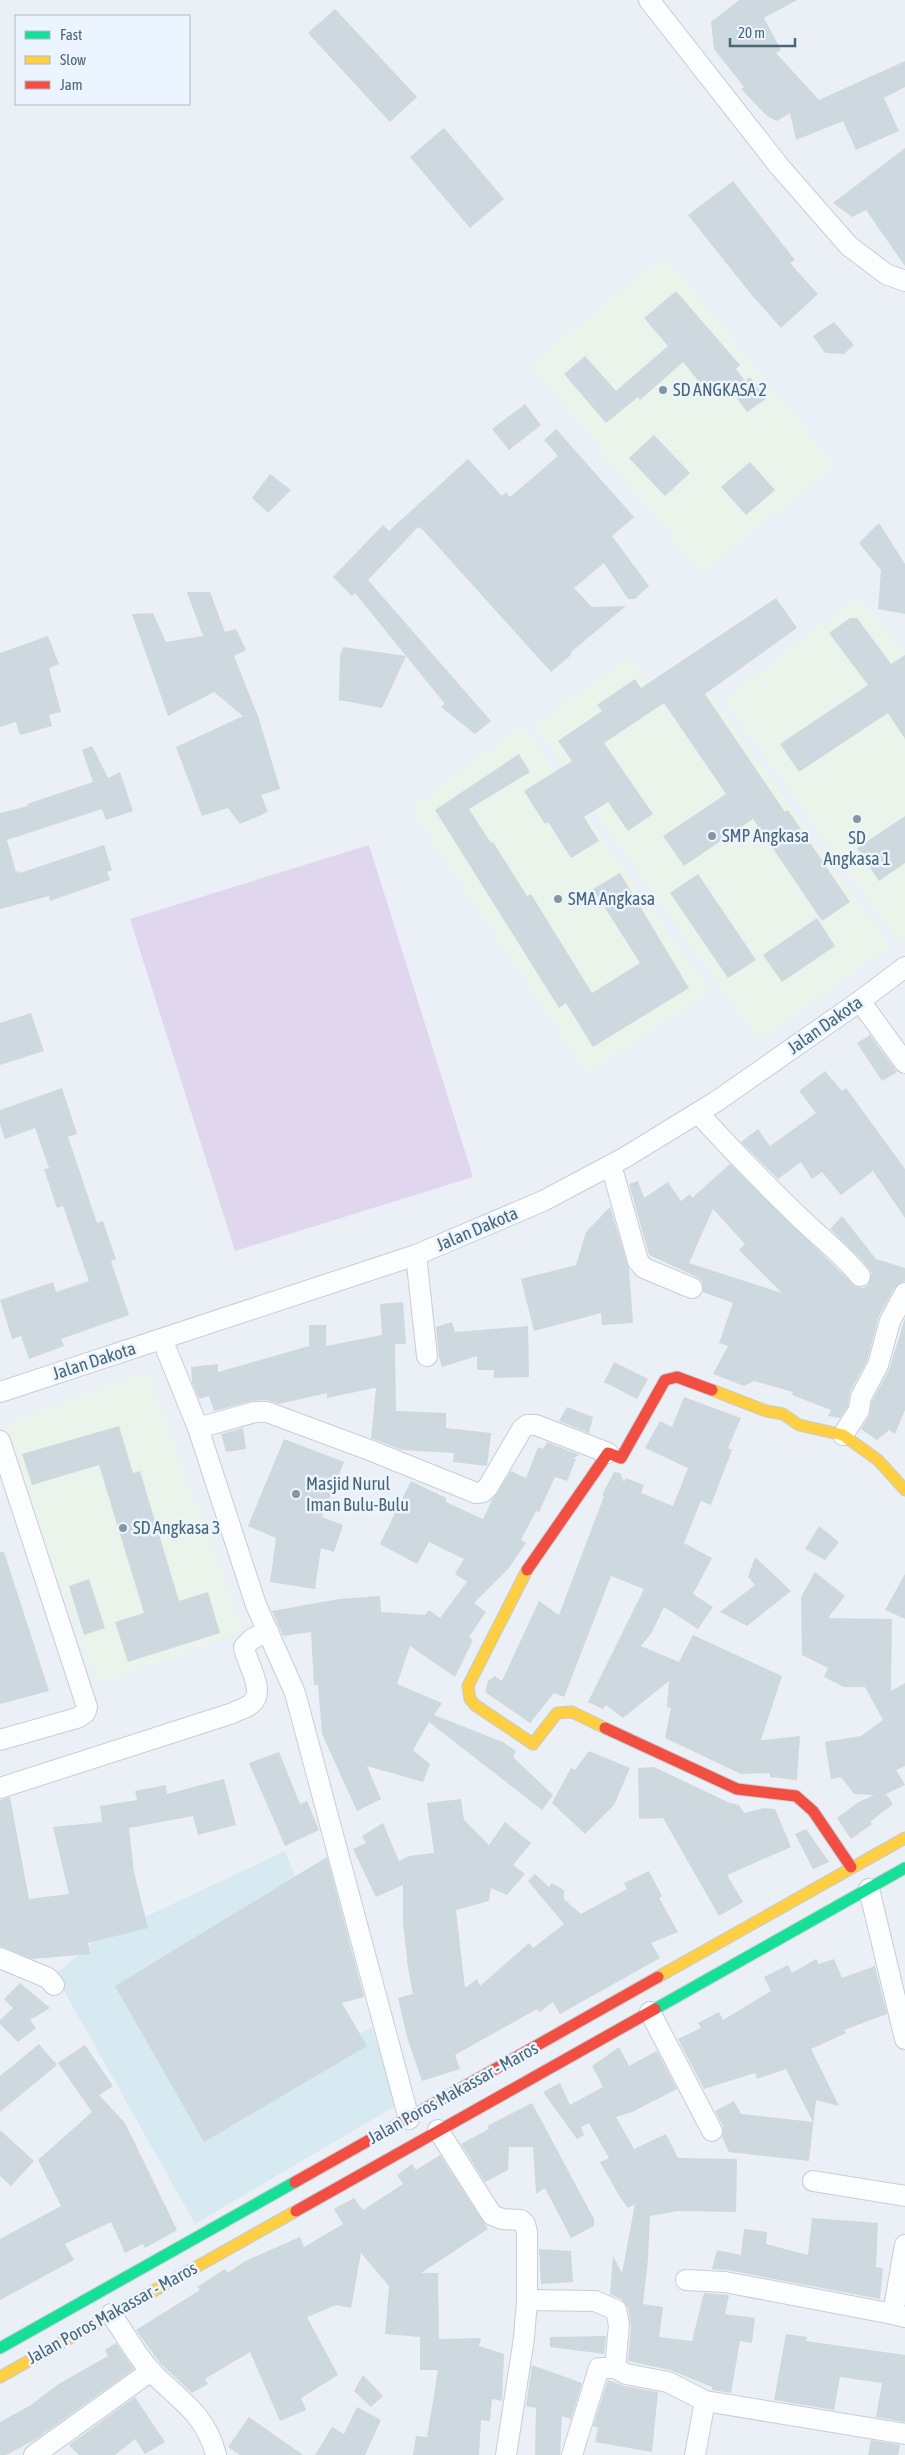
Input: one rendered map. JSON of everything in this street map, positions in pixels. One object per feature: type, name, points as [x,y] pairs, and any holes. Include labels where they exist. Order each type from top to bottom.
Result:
[{"type":"main road","points":[[851,1867],[813,1810],[796,1796],[737,1789],[572,1712],[557,1713],[532,1744],[475,1705],[470,1699],[468,1686],[513,1594],[608,1453],[620,1458],[665,1380],[671,1376],[766,1411],[783,1414],[799,1425],[843,1435],[878,1460],[905,1490]]},
{"type":"main road","name":"Jalan Poros Makassar - Maros","points":[[0,2348],[905,1838]]},
{"type":"main road","name":"Jalan Poros Makassar - Maros","points":[[0,2377],[905,1868]]},
{"type":"street","points":[[654,1],[779,166],[849,246],[886,274],[905,281]]},
{"type":"street","name":"Jalan Dakota","points":[[0,1392],[416,1255],[543,1201],[611,1165],[698,1113],[860,1001],[905,966]]},
{"type":"street","points":[[860,1001],[905,1063]]},
{"type":"street","points":[[698,1113],[743,1162],[798,1216],[850,1263],[860,1276]]},
{"type":"street","points":[[611,1165],[638,1261],[644,1268],[692,1288]]},
{"type":"street","points":[[416,1255],[427,1356]]},
{"type":"street","points":[[843,1435],[859,1410],[861,1397],[878,1365],[890,1321],[905,1294]]},
{"type":"street","points":[[162,1339],[198,1428],[256,1605],[295,1694],[409,2119]]},
{"type":"street","points":[[198,1428],[238,1416],[267,1412],[372,1451],[476,1493],[484,1492],[488,1487],[522,1429],[527,1425],[536,1425],[608,1453]]},
{"type":"street","points":[[0,1441],[87,1707],[85,1713],[77,1718],[0,1740]]},
{"type":"street","points":[[0,1788],[233,1713],[251,1704],[256,1696],[256,1686],[244,1647],[252,1638],[268,1631]]},
{"type":"street","points":[[869,1889],[905,2039]]},
{"type":"street","points":[[0,1958],[48,1978],[54,1985]]},
{"type":"street","points":[[650,2012],[712,2131]]},
{"type":"street","points":[[438,2130],[492,2215],[502,2219],[521,2220],[526,2224],[527,2300],[524,2338],[506,2455]]},
{"type":"street","points":[[813,2181],[905,2196]]},
{"type":"street","points":[[686,2280],[725,2282],[899,2316],[905,2245]]},
{"type":"street","points":[[527,2300],[595,2301],[616,2310],[619,2325],[615,2368]]},
{"type":"street","points":[[111,2314],[151,2371],[204,2423],[211,2436],[216,2455]]},
{"type":"street","points":[[572,2455],[599,2368],[615,2368],[626,2374],[668,2382],[705,2400],[905,2434]]},
{"type":"street","points":[[34,2455],[151,2371]]},
{"type":"street","points":[[695,2455],[705,2400]]},
{"type":"shaded area","name":"SD ANGKASA 2","points":[[665,256],[835,465],[701,573],[531,364]]},
{"type":"shaded area","name":"SD Angkasa 1","points":[[859,596],[905,654],[905,938],[899,943],[724,700]]},
{"type":"shaded area","name":"SMP Angkasa","points":[[630,658],[672,717],[709,691],[890,947],[758,1040],[534,725]]},
{"type":"shaded area","name":"SMA Angkasa","points":[[523,725],[709,991],[587,1074],[411,808]]},
{"type":"shaded area","points":[[369,845],[473,1177],[235,1251],[130,919]]},
{"type":"shaded area","name":"SD Angkasa 3","points":[[147,1372],[243,1631],[98,1684],[2,1425]]},
{"type":"shaded area","points":[[285,1851],[300,1888],[279,1898],[359,2033],[372,2028],[397,2105],[195,2224],[55,1975],[96,1940]]},
{"type":"building","points":[[739,0],[797,0],[764,18],[781,50],[776,53],[819,100],[905,61],[905,87],[884,98],[899,131],[856,150],[843,121],[796,140],[790,113],[777,121],[767,116],[741,89],[744,87],[714,49],[711,22]]},
{"type":"building","points":[[335,9],[417,97],[390,122],[308,33]]},
{"type":"building","points":[[444,128],[504,199],[470,228],[410,157]]},
{"type":"building","points":[[905,148],[905,266],[866,210],[852,217],[833,203]]},
{"type":"building","points":[[733,181],[795,260],[790,263],[818,294],[781,328],[750,293],[688,215]]},
{"type":"building","points":[[676,291],[740,365],[736,369],[745,381],[750,377],[766,399],[747,412],[725,382],[710,395],[683,362],[640,400],[638,397],[606,423],[564,374],[585,356],[616,391],[668,346],[644,318]]},
{"type":"building","points":[[834,322],[854,345],[844,354],[825,353],[813,336]]},
{"type":"building","points":[[525,404],[541,425],[509,450],[492,429]]},
{"type":"building","points":[[556,429],[634,517],[612,536],[649,586],[635,599],[628,599],[604,563],[574,588],[592,607],[626,606],[570,653],[572,654],[551,672],[423,530],[418,527],[368,580],[491,721],[475,734],[441,707],[445,704],[355,593],[352,596],[333,577],[383,525],[389,531],[468,459],[502,496],[506,492],[510,497],[558,456],[544,440]]},
{"type":"building","points":[[654,435],[690,473],[665,496],[629,458]]},
{"type":"building","points":[[750,462],[775,490],[746,515],[721,487]]},
{"type":"building","points":[[270,474],[291,490],[268,513],[252,498]]},
{"type":"building","points":[[879,523],[905,564],[905,614],[878,609],[881,570],[859,543]]},
{"type":"building","points":[[187,592],[210,592],[225,632],[236,629],[246,650],[234,656],[259,719],[280,789],[261,795],[268,812],[240,824],[228,808],[202,816],[176,747],[243,716],[214,692],[168,716],[132,614],[153,613],[166,642],[203,636]]},
{"type":"building","points":[[776,598],[797,628],[705,694],[785,812],[788,810],[850,902],[822,921],[753,819],[684,866],[663,836],[726,794],[664,703],[604,743],[653,814],[628,831],[608,802],[584,817],[599,841],[571,858],[548,822],[545,824],[524,791],[572,761],[558,741],[602,711],[597,705],[635,679],[641,688]]},
{"type":"building","points":[[850,618],[857,618],[891,664],[905,655],[905,739],[888,713],[799,772],[780,744],[868,685],[829,633]]},
{"type":"building","points":[[48,636],[59,664],[49,668],[61,712],[49,715],[52,726],[20,735],[16,722],[0,727],[0,653]]},
{"type":"building","points":[[343,647],[406,656],[382,708],[339,700],[340,656]]},
{"type":"building","points":[[92,746],[108,778],[120,772],[133,811],[106,820],[102,809],[7,840],[16,872],[19,871],[20,873],[104,845],[112,870],[107,872],[110,880],[50,901],[49,896],[0,909],[0,813],[28,806],[27,804],[93,782],[82,750]]},
{"type":"building","points":[[519,754],[530,772],[469,809],[491,843],[493,842],[527,896],[531,894],[592,993],[640,963],[593,889],[620,873],[689,988],[593,1047],[566,1003],[559,1008],[435,810]]},
{"type":"building","points":[[905,816],[905,863],[879,881],[857,848]]},
{"type":"building","points":[[698,874],[756,960],[728,978],[670,893]]},
{"type":"building","points":[[817,918],[835,946],[782,982],[763,955]]},
{"type":"building","points":[[31,1013],[44,1051],[0,1065],[0,1023]]},
{"type":"building","points":[[870,1035],[897,1072],[882,1081],[857,1043]]},
{"type":"building","points":[[825,1071],[842,1091],[846,1088],[905,1169],[905,1218],[873,1171],[841,1195],[822,1172],[812,1179],[801,1162],[778,1179],[741,1142],[758,1129],[770,1146],[816,1113],[799,1091]]},
{"type":"building","points":[[62,1088],[77,1134],[68,1137],[97,1223],[103,1221],[116,1259],[111,1261],[129,1315],[61,1339],[64,1346],[29,1359],[21,1336],[12,1339],[0,1300],[53,1282],[56,1292],[89,1281],[63,1206],[57,1208],[44,1169],[49,1168],[35,1128],[5,1139],[0,1124],[0,1110]]},
{"type":"building","points":[[730,1164],[856,1287],[863,1288],[868,1285],[872,1273],[862,1260],[830,1229],[842,1216],[876,1259],[905,1268],[905,1281],[895,1287],[879,1316],[867,1361],[850,1392],[848,1406],[840,1418],[828,1416],[831,1410],[792,1395],[793,1392],[754,1381],[744,1386],[713,1374],[728,1346],[719,1343],[733,1303],[703,1292],[702,1281],[697,1277],[649,1255],[629,1184],[638,1181],[644,1198],[668,1182],[681,1201],[690,1194],[692,1198]],"holes":[[[713,1209],[745,1244],[739,1250],[782,1293],[689,1263]]]},
{"type":"building","points":[[610,1207],[629,1269],[633,1323],[602,1325],[601,1313],[534,1331],[521,1279],[576,1265],[586,1232]]},
{"type":"building","points":[[403,1302],[406,1344],[395,1344],[396,1411],[446,1413],[446,1428],[491,1433],[487,1466],[453,1462],[454,1453],[402,1450],[371,1438],[376,1388],[327,1398],[327,1393],[279,1404],[267,1400],[252,1401],[214,1411],[209,1396],[199,1399],[192,1382],[191,1367],[218,1364],[218,1372],[309,1346],[309,1325],[326,1325],[326,1346],[382,1335],[380,1304]]},
{"type":"building","points":[[905,1318],[905,1410],[895,1434],[889,1430],[877,1440],[861,1429],[869,1416],[872,1401],[889,1370]]},
{"type":"building","points":[[452,1322],[455,1332],[528,1326],[529,1377],[494,1378],[494,1370],[477,1370],[477,1356],[442,1367],[436,1327]]},
{"type":"building","points":[[614,1362],[648,1379],[637,1399],[604,1382]]},
{"type":"building","points":[[684,1397],[741,1418],[728,1448],[732,1450],[711,1505],[701,1501],[684,1543],[712,1558],[693,1594],[713,1607],[698,1629],[664,1607],[652,1632],[641,1646],[679,1662],[693,1635],[782,1676],[761,1740],[800,1736],[797,1780],[770,1777],[770,1773],[741,1774],[665,1738],[671,1708],[667,1707],[669,1681],[623,1718],[606,1705],[603,1709],[588,1702],[644,1589],[611,1576],[564,1697],[554,1693],[530,1723],[485,1692],[488,1681],[495,1676],[502,1681],[539,1601],[559,1615],[604,1496],[602,1495],[614,1472],[620,1473],[624,1482],[626,1478],[644,1485],[641,1493],[673,1506],[688,1468],[645,1448],[660,1421],[672,1427]]},
{"type":"building","points":[[567,1407],[593,1417],[589,1433],[559,1421]]},
{"type":"building","points":[[119,1426],[133,1473],[140,1471],[179,1601],[208,1592],[220,1633],[128,1662],[115,1622],[144,1613],[99,1465],[32,1485],[22,1454]]},
{"type":"building","points":[[243,1428],[246,1449],[226,1452],[221,1434]]},
{"type":"building","name":"Masjid Nurul Iman Bulu-Bulu","points":[[284,1439],[344,1462],[322,1517],[343,1525],[334,1552],[321,1548],[315,1589],[270,1582],[276,1538],[248,1526]]},
{"type":"building","points":[[547,1442],[580,1455],[573,1458],[576,1459],[567,1481],[555,1477],[539,1512],[536,1511],[521,1540],[526,1543],[508,1569],[474,1603],[486,1612],[469,1637],[473,1640],[455,1677],[410,1646],[397,1684],[442,1703],[434,1715],[503,1742],[516,1751],[513,1757],[553,1795],[542,1810],[429,1722],[413,1750],[430,1764],[423,1782],[367,1766],[381,1799],[357,1811],[322,1734],[318,1685],[314,1685],[311,1632],[283,1636],[272,1611],[339,1599],[380,1596],[381,1612],[425,1615],[429,1610],[440,1618],[467,1582],[455,1574],[464,1559],[429,1542],[417,1564],[380,1544],[411,1481],[446,1498],[446,1502],[483,1519],[492,1500],[511,1471],[526,1478],[538,1447],[543,1449]]},
{"type":"building","points":[[819,1526],[839,1542],[825,1560],[805,1549]]},
{"type":"building","points":[[0,1552],[4,1552],[49,1691],[0,1704]]},
{"type":"building","points":[[755,1557],[791,1591],[747,1626],[720,1612],[755,1585],[748,1577]]},
{"type":"building","points":[[815,1572],[845,1596],[828,1618],[892,1619],[891,1691],[905,1683],[905,1766],[896,1770],[905,1785],[886,1794],[893,1804],[870,1822],[872,1824],[851,1839],[837,1818],[857,1803],[874,1795],[854,1794],[841,1777],[831,1779],[825,1742],[861,1736],[883,1720],[865,1687],[844,1687],[824,1677],[828,1668],[802,1655],[801,1597]]},
{"type":"building","points":[[905,1574],[905,1619],[885,1610]]},
{"type":"building","points":[[89,1579],[105,1628],[84,1635],[69,1586]]},
{"type":"building","points":[[589,1751],[630,1768],[614,1805],[585,1834],[552,1803],[571,1768],[575,1770]]},
{"type":"building","points":[[279,1752],[300,1804],[307,1801],[319,1830],[285,1846],[249,1763]]},
{"type":"building","points":[[654,1767],[730,1803],[739,1805],[744,1813],[764,1808],[775,1809],[791,1847],[727,1875],[743,1902],[719,1916],[663,1818],[639,1819],[638,1768]]},
{"type":"building","points":[[224,1779],[236,1825],[198,1835],[193,1816],[129,1828],[134,1872],[148,1928],[88,1943],[90,1954],[32,1959],[0,1946],[0,1800],[10,1797],[29,1899],[69,1894],[53,1827],[102,1822],[100,1806],[137,1800],[135,1791],[166,1785],[167,1794]]},
{"type":"building","points":[[461,1799],[464,1820],[489,1845],[505,1822],[531,1843],[513,1865],[525,1874],[507,1895],[491,1888],[489,1901],[456,1910],[465,1988],[477,1979],[480,1986],[529,1943],[533,1948],[564,1924],[528,1881],[535,1874],[549,1887],[552,1883],[564,1890],[564,1899],[581,1914],[627,1889],[624,1883],[649,1871],[662,1896],[659,1898],[678,1932],[651,1943],[660,1958],[560,2014],[553,2002],[540,2012],[537,2009],[455,2055],[460,2069],[422,2081],[407,2037],[398,1998],[413,1994],[403,1923],[403,1885],[376,1897],[353,1849],[366,1843],[362,1836],[383,1823],[399,1861],[409,1856],[434,1853],[427,1803]]},
{"type":"building","points":[[806,1829],[829,1862],[813,1869],[795,1834]]},
{"type":"building","points":[[327,1857],[364,1997],[342,2003],[367,2046],[204,2142],[115,1986]]},
{"type":"building","points":[[816,1959],[819,1964],[834,1959],[842,1978],[875,1966],[887,2014],[844,2030],[846,2033],[811,2049],[839,2106],[816,2100],[809,2161],[729,2152],[722,2137],[723,2126],[715,2111],[734,2101],[741,2114],[813,2122],[786,2069],[757,2079],[755,2073],[704,2089],[678,2039],[701,2028],[698,2023],[719,2012],[723,2020],[771,1991],[764,1977],[788,1965],[792,1973]]},
{"type":"building","points":[[20,1983],[50,2008],[30,2020],[36,2028],[18,2042],[0,2024],[0,2020],[13,2008],[4,1999]]},
{"type":"building","points":[[39,2044],[57,2065],[0,2112],[0,2076]]},
{"type":"building","points":[[85,2045],[113,2086],[99,2095],[125,2123],[177,2230],[145,2248],[143,2244],[125,2253],[111,2222],[65,2244],[74,2260],[0,2300],[0,2239],[61,2206],[38,2160],[92,2112],[58,2063]]},
{"type":"building","points":[[619,2047],[629,2066],[657,2051],[677,2089],[632,2112],[616,2117],[634,2149],[666,2134],[678,2158],[737,2159],[736,2212],[678,2211],[650,2216],[643,2304],[663,2307],[659,2337],[692,2341],[704,2293],[729,2295],[725,2314],[755,2318],[752,2343],[740,2341],[731,2393],[712,2390],[712,2387],[670,2370],[628,2361],[631,2326],[628,2308],[621,2299],[610,2294],[613,2256],[622,2273],[635,2204],[628,2208],[600,2162],[609,2158],[589,2123],[581,2127],[584,2135],[577,2139],[543,2092],[560,2083],[570,2105],[603,2087],[592,2066]]},
{"type":"building","points":[[532,2103],[594,2219],[594,2226],[571,2238],[545,2188],[536,2194],[533,2147],[509,2147],[508,2170],[485,2182],[461,2144],[489,2129],[487,2126]]},
{"type":"building","points":[[0,2130],[34,2161],[11,2186],[0,2176]]},
{"type":"building","points":[[440,2155],[488,2229],[421,2273],[438,2273],[439,2339],[481,2338],[479,2346],[504,2354],[502,2401],[492,2399],[490,2421],[481,2420],[479,2455],[413,2455],[416,2436],[427,2437],[438,2370],[420,2370],[420,2337],[385,2334],[389,2286],[361,2253],[351,2308],[336,2305],[307,2317],[338,2375],[301,2398],[306,2410],[280,2421],[250,2352],[205,2379],[208,2384],[192,2393],[160,2363],[136,2330],[200,2290],[197,2287],[225,2269],[228,2273],[245,2261],[300,2237],[304,2247],[343,2224],[334,2209],[354,2198],[363,2210],[403,2184],[397,2175],[412,2164],[416,2170]]},
{"type":"building","points":[[812,2218],[878,2223],[876,2267],[883,2268],[880,2299],[727,2270],[712,2269],[717,2250],[741,2255],[744,2229],[767,2232],[766,2244],[808,2255]]},
{"type":"building","points":[[539,2249],[571,2251],[573,2282],[541,2284]]},
{"type":"building","points":[[786,2334],[807,2337],[806,2341],[905,2355],[905,2422],[876,2417],[882,2383],[840,2377],[834,2410],[774,2400]]},
{"type":"building","points":[[606,2336],[604,2354],[550,2347],[550,2337]]},
{"type":"building","points":[[116,2343],[134,2369],[36,2439],[6,2455],[0,2455],[0,2422],[31,2405],[57,2385],[108,2356],[105,2350]]},
{"type":"building","points":[[532,2365],[582,2383],[571,2419],[562,2416],[560,2455],[535,2455],[536,2408],[526,2406]]},
{"type":"building","points":[[363,2375],[383,2396],[371,2407],[354,2391]]},
{"type":"building","points":[[608,2380],[624,2386],[658,2392],[652,2452],[595,2442],[598,2428],[593,2426]]},
{"type":"building","points":[[135,2397],[165,2442],[145,2454],[135,2439],[115,2455],[79,2455],[69,2445]]},
{"type":"building","points":[[357,2407],[381,2420],[365,2455],[315,2455],[332,2427],[344,2434]]},
{"type":"building","points":[[249,2417],[303,2455],[240,2455],[228,2447]]},
{"type":"building","points":[[871,2440],[900,2445],[898,2455],[868,2455]]},
{"type":"traffic: fast","points":[[655,2009],[905,1868]]},
{"type":"traffic: fast","points":[[0,2348],[295,2182]]},
{"type":"traffic: slow","points":[[712,1390],[766,1411],[783,1414],[799,1425],[843,1435],[878,1460],[905,1490]]},
{"type":"traffic: slow","points":[[527,1570],[468,1686],[470,1699],[475,1705],[533,1744],[557,1713],[572,1712],[605,1728]]},
{"type":"traffic: slow","points":[[658,1977],[905,1838]]},
{"type":"traffic: slow","points":[[0,2377],[296,2211]]},
{"type":"traffic: jam","points":[[527,1570],[608,1453],[621,1458],[665,1380],[677,1377],[712,1390]]},
{"type":"traffic: jam","points":[[605,1728],[737,1789],[796,1796],[813,1811],[851,1867]]},
{"type":"traffic: jam","points":[[295,2182],[658,1977]]},
{"type":"traffic: jam","points":[[296,2211],[655,2009]]},
{"type":"place","name":"SD ANGKASA 2","points":[[663,390]]},
{"type":"place","name":"SD Angkasa 1","points":[[857,819]]},
{"type":"place","name":"SMP Angkasa","points":[[712,836]]},
{"type":"place","name":"SMA Angkasa","points":[[558,899]]},
{"type":"place","name":"Masjid Nurul Iman Bulu-Bulu","points":[[296,1494]]},
{"type":"place","name":"SD Angkasa 3","points":[[123,1528]]}]
